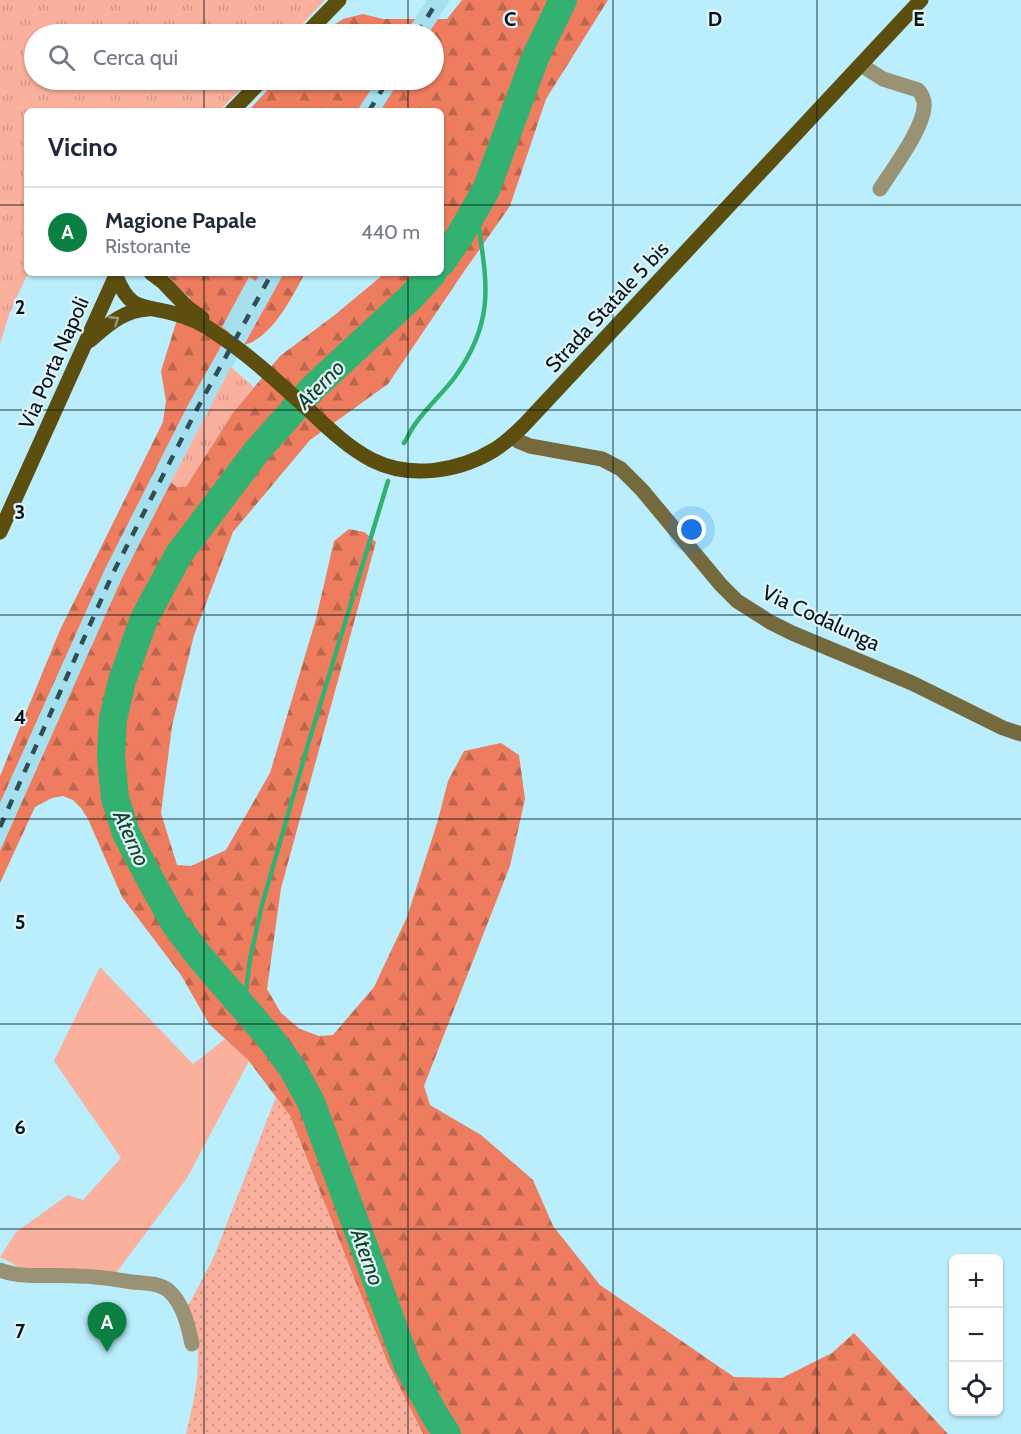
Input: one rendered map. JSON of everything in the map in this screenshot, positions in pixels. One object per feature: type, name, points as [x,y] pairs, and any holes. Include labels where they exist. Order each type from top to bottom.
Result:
[{"type":"main road","points":[[316,24],[339,0]]},
{"type":"main road","name":"Strada Statale 5 bis","points":[[119,276],[122,292],[129,300],[140,306],[182,316],[210,328],[244,353],[337,436],[371,460],[404,470],[423,471],[442,470],[477,459],[513,436],[921,0]]},
{"type":"main road","points":[[235,108],[252,90]]},
{"type":"main road","name":"Via Porta Napoli","points":[[0,532],[118,276]]},
{"type":"main road","name":"Strada Statale 5 bis","points":[[163,279],[187,307],[235,341],[273,378]]},
{"type":"main road","name":"Strada Statale 5 bis","points":[[85,344],[117,318],[132,312],[151,309]]},
{"type":"street","points":[[861,65],[883,79],[918,90],[924,100],[917,128],[880,189]]},
{"type":"street","name":"Via Codalunga","points":[[513,436],[530,446],[591,456],[621,469],[642,490],[721,585],[737,601],[770,622],[912,683],[1003,728],[1021,734]]},
{"type":"street","points":[[0,1270],[17,1274],[91,1277],[147,1283],[163,1288],[171,1293],[183,1311],[192,1344]]},
{"type":"shaded area","points":[[427,0],[450,0],[434,24],[411,24]]},
{"type":"shaded area","points":[[371,90],[394,90],[382,108],[359,108]]},
{"type":"shaded area","points":[[258,276],[282,276],[206,414],[122,578],[0,851],[0,803],[105,569],[188,405],[228,332],[222,327],[249,277],[256,280]]},
{"type":"green space","points":[[0,0],[325,0],[302,24],[24,24],[24,90],[240,90],[222,108],[24,108],[24,276],[27,276],[10,312],[0,344]]},
{"type":"green space","points":[[462,0],[608,0],[546,99],[510,206],[388,384],[310,440],[233,532],[194,635],[172,726],[161,813],[177,865],[191,866],[226,850],[270,773],[316,619],[334,541],[349,529],[364,532],[376,542],[281,888],[267,989],[281,1013],[300,1029],[319,1036],[333,1035],[374,987],[407,917],[448,781],[464,751],[501,743],[519,755],[525,799],[510,866],[424,1086],[430,1105],[481,1135],[533,1180],[553,1226],[600,1285],[734,1377],[782,1378],[832,1353],[854,1333],[948,1434],[423,1434],[388,1364],[290,1116],[249,1061],[209,1024],[181,975],[122,897],[88,819],[73,800],[63,796],[52,798],[35,807],[0,883],[0,851],[122,578],[171,482],[177,487],[186,487],[232,414],[280,356],[381,276],[444,276],[444,108],[382,108],[394,90],[444,90],[444,24],[435,24],[438,19],[447,19]]},
{"type":"green space","points":[[363,14],[383,19],[415,19],[412,24],[335,24],[343,19]]},
{"type":"green space","points":[[268,90],[371,90],[359,108],[251,108]]},
{"type":"green space","points":[[169,276],[258,276],[256,281],[249,277],[222,327],[229,332],[188,405],[105,569],[0,803],[0,776],[60,630],[163,422],[166,401],[161,371],[176,323],[190,298]]},
{"type":"green space","points":[[282,276],[303,276],[273,325],[254,341],[244,345]]},
{"type":"green space","points":[[231,367],[254,387],[232,414],[186,487],[177,487],[171,482]]},
{"type":"green space","points":[[100,967],[193,1064],[225,1039],[249,1061],[187,1178],[116,1273],[21,1268],[0,1257],[16,1232],[68,1195],[83,1200],[121,1158],[54,1061]]},
{"type":"green space","points":[[276,1097],[290,1116],[388,1364],[423,1434],[186,1434],[196,1388],[198,1365],[195,1328],[188,1306],[213,1259]]},
{"type":"waterway","name":"Aterno","points":[[444,259],[486,190],[535,58],[563,0]]},
{"type":"waterway","points":[[404,443],[420,417],[455,377],[469,355],[478,334],[483,315],[485,275],[476,208]]},
{"type":"waterway","name":"Aterno","points":[[430,276],[411,297],[314,387],[257,451],[179,554],[144,619],[122,681],[113,719],[111,757],[115,798],[126,833],[175,924],[200,957],[270,1038],[293,1069],[311,1102],[407,1364],[447,1434]]},
{"type":"waterway","points":[[244,1007],[250,959],[262,905],[388,481]]},
{"type":"railway","points":[[423,24],[438,0]]},
{"type":"railway","points":[[371,108],[382,90]]},
{"type":"railway","points":[[0,827],[113,573],[197,409],[270,276]]},
{"type":"place","name":"Magione Papale","points":[[107,1352]]}]
